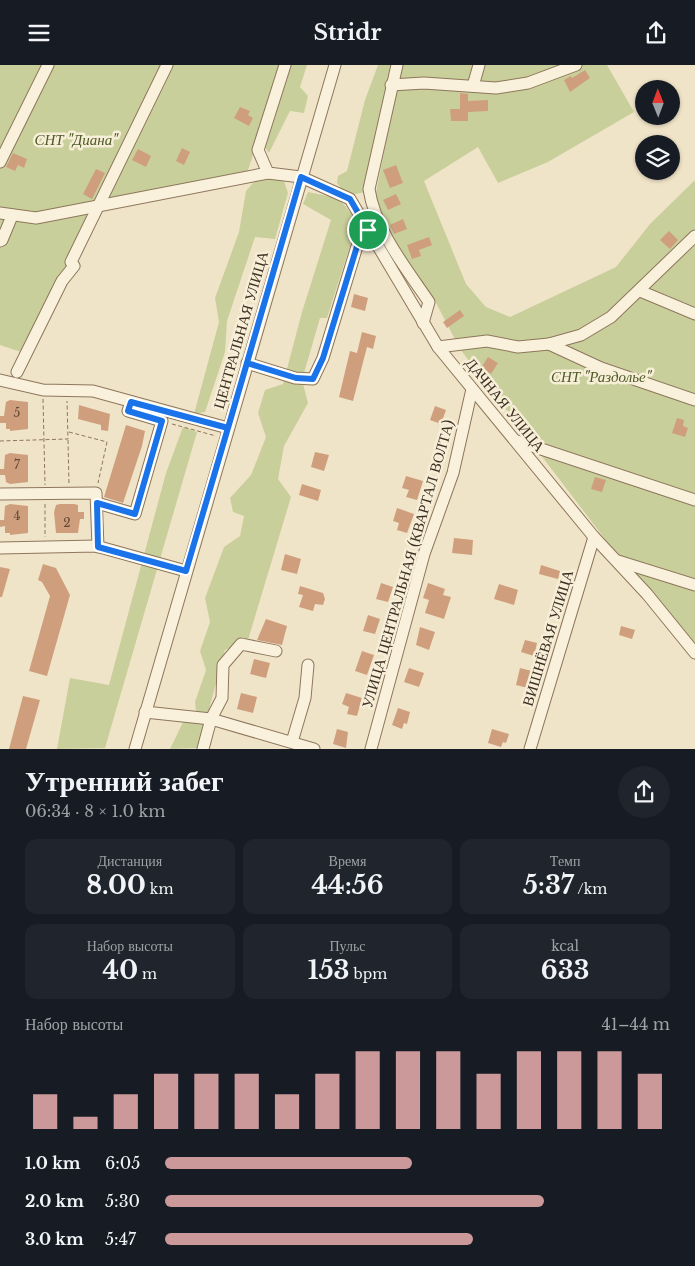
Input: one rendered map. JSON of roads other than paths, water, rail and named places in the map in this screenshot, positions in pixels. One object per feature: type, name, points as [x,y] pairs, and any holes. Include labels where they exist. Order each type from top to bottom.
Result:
[{"type":"street","points":[[0,162],[48,65]]},
{"type":"street","points":[[17,371],[62,281],[74,266],[71,261],[167,65]]},
{"type":"street","points":[[268,173],[258,150],[285,65]]},
{"type":"street","name":"ЦЕНТРАЛЬНАЯ УЛИЦА","points":[[135,749],[335,65]]},
{"type":"street","points":[[397,65],[369,189],[371,203],[384,231],[429,303],[423,323]]},
{"type":"street","points":[[473,87],[479,65]]},
{"type":"street","points":[[391,85],[424,83],[496,88],[528,83],[561,68],[576,65]]},
{"type":"street","name":"ДАЧНАЯ УЛИЦА","points":[[6,215],[36,218],[268,173],[301,177],[350,199],[438,347],[594,537],[647,594],[695,653]]},
{"type":"street","points":[[0,241],[2,240],[6,215]]},
{"type":"street","points":[[247,363],[296,378],[313,379],[323,358],[358,243],[368,230]]},
{"type":"street","points":[[438,347],[488,341],[518,347],[550,344],[581,335],[611,317],[695,236]]},
{"type":"street","points":[[640,291],[695,314]]},
{"type":"street","points":[[550,344],[601,368],[695,400]]},
{"type":"street","points":[[0,380],[43,390],[93,391],[226,434]]},
{"type":"street","name":"УЛИЦА ЦЕНТРАЛЬНАЯ (КВАРТАЛ ВОЛТА)","points":[[371,749],[424,554],[453,473],[472,389]]},
{"type":"street","points":[[0,494],[69,493],[96,498],[135,514],[162,421],[128,411],[131,402]]},
{"type":"street","points":[[515,441],[695,500]]},
{"type":"street","points":[[96,498],[98,547]]},
{"type":"street","name":"ВИШНЁВАЯ УЛИЦА","points":[[530,749],[594,537]]},
{"type":"street","points":[[0,548],[98,547],[186,571]]},
{"type":"street","points":[[616,560],[695,585]]},
{"type":"street","points":[[203,749],[211,719],[222,698],[224,665],[241,644],[276,651]]},
{"type":"street","points":[[292,742],[305,698],[308,665]]},
{"type":"street","points":[[145,712],[211,719],[314,749]]},
{"type":"park label","name":"СНТ \"Диана\"","points":[[76,140]]},
{"type":"park label","name":"СНТ \"Раздолье\"","points":[[601,377]]}]
